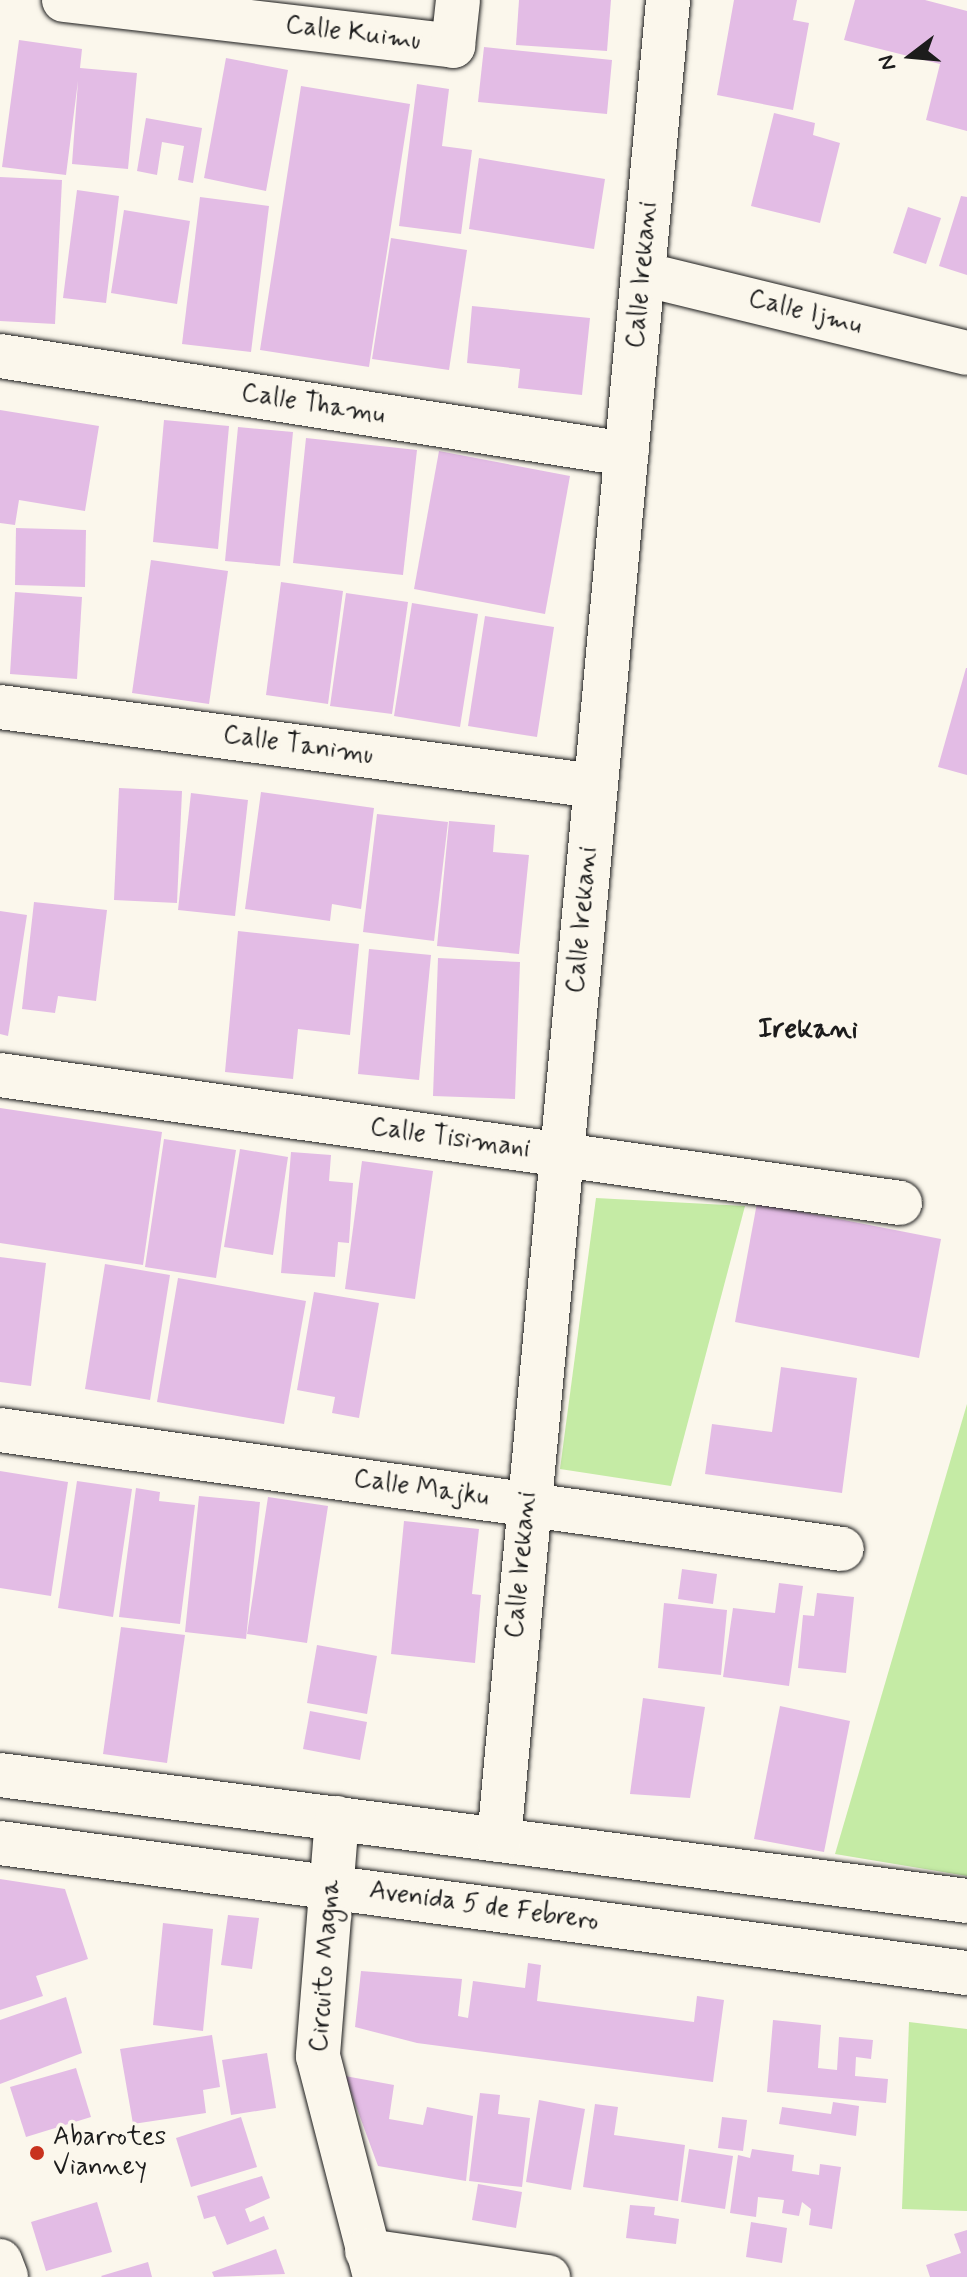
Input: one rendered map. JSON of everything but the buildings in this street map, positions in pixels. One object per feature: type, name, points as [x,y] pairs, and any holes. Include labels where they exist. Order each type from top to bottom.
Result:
[{"type":"street","name":"Calle Kuimu","points":[[64,0],[453,46],[458,0]]},
{"type":"street","name":"Calle Irekani","points":[[499,1840],[527,1504],[668,0]]},
{"type":"street","name":"Calle Ijmu","points":[[643,274],[967,353]]},
{"type":"street","name":"Calle Thamu","points":[[0,356],[626,454]]},
{"type":"street","name":"Calle Tanimu","points":[[0,707],[595,786]]},
{"type":"street","name":"Calle Tisimani","points":[[0,1075],[900,1203]]},
{"type":"street","name":"Calle Majku","points":[[0,1430],[842,1549]]},
{"type":"street","points":[[0,1775],[967,1901]]},
{"type":"street","name":"Circuito Magna","points":[[337,1818],[318,2056],[371,2264],[548,2277]]},
{"type":"street","name":"Avenida 5 de Febrero","points":[[0,1843],[967,1973]]},
{"type":"street","points":[[0,2261],[6,2277]]},
{"type":"green space","points":[[596,1198],[745,1206],[671,1486],[560,1469]]},
{"type":"green space","points":[[967,1404],[967,1876],[835,1854]]},
{"type":"green space","points":[[909,2022],[967,2029],[967,2211],[902,2209]]},
{"type":"place","name":"Abarrotes Vianney","points":[[37,2153]]},
{"type":"district","name":"Irekani","points":[[808,1030]]}]
